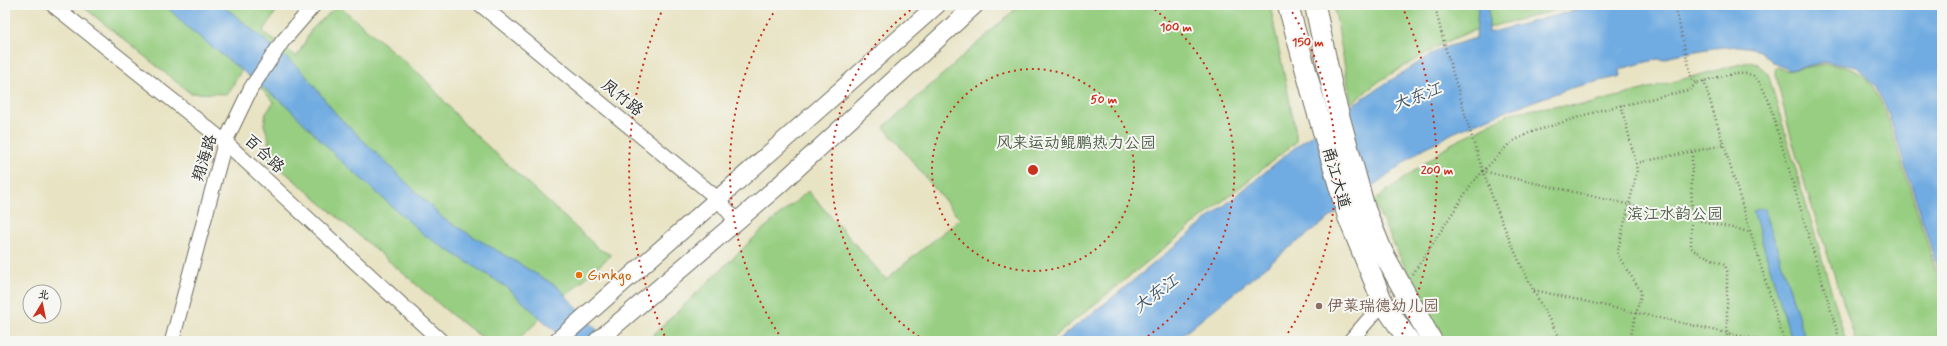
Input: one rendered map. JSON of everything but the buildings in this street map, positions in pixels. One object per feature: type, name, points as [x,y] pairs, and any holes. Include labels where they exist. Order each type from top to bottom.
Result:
[{"type":"main road","name":"甬江大道","points":[[1288,5],[1345,206],[1383,303],[1409,341]]},
{"type":"main road","name":"甬江大道","points":[[1315,5],[1334,97],[1360,192],[1383,254],[1432,341]]},
{"type":"street","name":"百合路","points":[[53,5],[226,142],[441,341]]},
{"type":"street","name":"翔海路","points":[[172,341],[226,142],[251,88],[282,42],[314,5]]},
{"type":"street","name":"凤竹路","points":[[481,5],[718,198],[737,222]]},
{"type":"street","points":[[559,339],[937,5]]},
{"type":"street","points":[[597,341],[737,222],[975,5]]},
{"type":"street","points":[[1350,341],[1383,303]]},
{"type":"path","points":[[1435,5],[1440,28],[1482,170],[1515,255],[1562,341]]},
{"type":"path","points":[[1675,5],[1692,80],[1696,83]]},
{"type":"path","points":[[1413,275],[1472,183],[1482,170],[1510,143],[1529,133],[1621,105],[1690,90],[1696,83],[1741,73],[1750,74],[1762,86],[1768,99],[1840,341]]},
{"type":"path","points":[[1704,81],[1784,341]]},
{"type":"path","points":[[1621,105],[1637,171],[1617,254],[1640,290],[1637,313],[1629,341]]},
{"type":"path","points":[[1636,163],[1724,145]]},
{"type":"path","points":[[1692,152],[1690,218],[1691,247],[1693,250],[1725,265],[1727,271],[1727,341]]},
{"type":"path","points":[[1482,170],[1750,232]]},
{"type":"path","points":[[1533,290],[1763,341]]},
{"type":"green space","points":[[81,5],[280,5],[263,32],[297,57],[311,30],[338,5],[423,77],[466,126],[599,249],[611,255],[516,341],[487,341],[453,316],[266,156],[269,139],[264,125],[266,113],[274,102],[242,69],[228,94],[190,93]]},
{"type":"green space","name":"风来运动鲲鹏热力公园","points":[[1020,5],[1270,5],[1296,133],[1296,142],[1049,341],[647,341],[762,230],[808,191],[886,279],[960,219],[884,127]]},
{"type":"green space","points":[[1334,5],[1578,5],[1486,29],[1471,31],[1442,44],[1381,80],[1351,103]]},
{"type":"green space","name":"滨江水韵公园","points":[[1748,62],[1758,64],[1768,74],[1846,341],[1444,341],[1432,323],[1373,201],[1451,144],[1511,113],[1553,106],[1585,105]]},
{"type":"green space","points":[[1825,64],[1849,68],[1858,72],[1870,83],[1886,113],[1942,290],[1942,341],[1856,341],[1801,172],[1782,103],[1775,69],[1777,67],[1787,71]]},
{"type":"water","points":[[165,5],[221,5],[236,16],[302,71],[336,114],[444,219],[558,287],[607,341],[566,341],[505,286],[424,235],[338,158],[289,108],[187,27]]},
{"type":"water","name":"大东江","points":[[1478,5],[1489,5],[1489,33],[1595,5],[1600,5],[1602,8],[1616,5],[1942,5],[1942,283],[1888,112],[1876,87],[1857,67],[1825,62],[1790,70],[1774,63],[1761,52],[1752,48],[1738,46],[1713,48],[1674,55],[1664,60],[1658,59],[1620,69],[1621,76],[1571,88],[1506,111],[1455,132],[1421,150],[1289,248],[1175,341],[1056,341],[1112,298],[1293,149],[1352,105],[1440,49],[1476,38]]},
{"type":"water","points":[[1764,207],[1806,341],[1792,341],[1753,211]]},
{"type":"place","name":"Ginkgo","points":[[579,275]]},
{"type":"place","name":"伊莱瑞德幼儿园","points":[[1319,306]]}]
